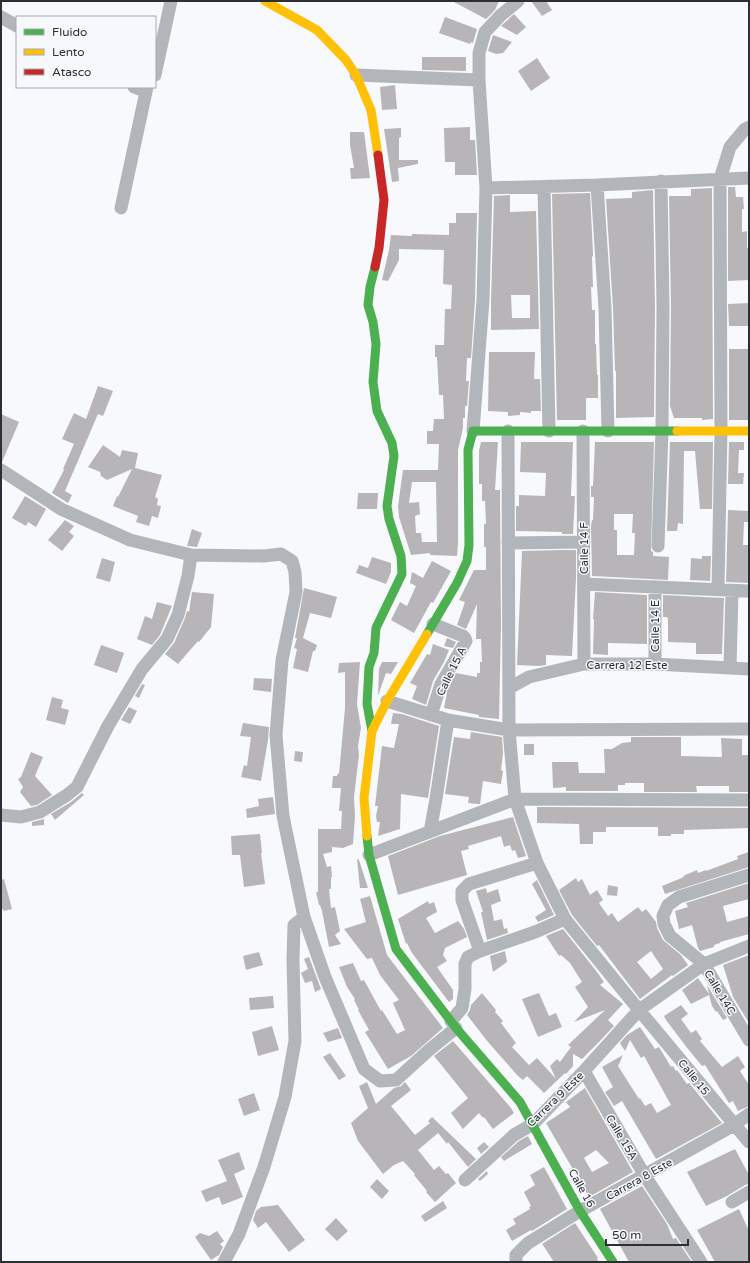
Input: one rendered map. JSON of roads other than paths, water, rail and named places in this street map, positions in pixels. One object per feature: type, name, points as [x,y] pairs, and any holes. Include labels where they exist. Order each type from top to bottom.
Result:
[{"type":"main road","points":[[265,1],[317,30],[346,60],[356,75],[371,110],[384,200],[380,248],[370,287],[368,305],[373,322],[376,344],[373,382],[377,412],[392,443],[394,456],[387,506],[389,518],[401,556],[402,574],[376,628],[374,653],[369,667],[367,704],[372,731]]},
{"type":"main road","points":[[372,731],[387,701],[457,583],[467,561],[469,546],[468,450],[473,431],[749,430]]},
{"type":"main road","name":"Calle 16","points":[[372,731],[364,798],[369,855],[396,949],[454,1024],[520,1102],[534,1124],[580,1211],[613,1262]]},
{"type":"street","points":[[156,70],[171,1]]},
{"type":"street","points":[[473,431],[483,300],[486,188],[479,80],[479,53],[485,32],[501,15],[518,1]]},
{"type":"street","points":[[1,17],[16,25]]},
{"type":"street","points":[[356,75],[479,80]]},
{"type":"street","points":[[121,208],[147,88]]},
{"type":"street","points":[[718,590],[721,430],[720,179],[730,147],[745,129],[749,127]]},
{"type":"street","points":[[486,188],[597,185],[749,178]]},
{"type":"street","points":[[658,546],[662,430],[663,307],[661,181]]},
{"type":"street","points":[[597,185],[605,308],[608,431]]},
{"type":"street","points":[[544,187],[549,431]]},
{"type":"street","name":"Calle 15","points":[[508,431],[508,688],[509,730],[515,799],[537,863],[565,919],[749,1142]]},
{"type":"street","name":"Calle 14 F","points":[[583,431],[584,664]]},
{"type":"street","points":[[1,470],[61,509],[130,540],[191,555],[264,556],[281,554],[292,560],[295,572],[296,592],[282,660],[276,735],[283,816],[304,917],[325,977],[364,1069],[380,1081],[396,1080],[429,1050],[454,1024],[462,1008],[465,989],[465,964],[468,957],[480,951],[535,932],[565,919]]},
{"type":"street","points":[[508,543],[584,542]]},
{"type":"street","points":[[1,815],[21,817],[40,812],[77,787],[108,726],[142,670],[167,639],[178,615],[188,576],[191,555]]},
{"type":"street","points":[[584,584],[749,591]]},
{"type":"street","name":"Calle 14 E","points":[[655,588],[655,664]]},
{"type":"street","points":[[730,667],[732,591]]},
{"type":"street","name":"Calle 15 A","points":[[431,715],[442,684],[466,641],[463,636],[433,624]]},
{"type":"street","name":"Carrera 12 Este","points":[[508,688],[529,677],[584,664],[655,664],[749,669]]},
{"type":"street","points":[[387,701],[448,720],[509,730],[749,729]]},
{"type":"street","points":[[430,832],[448,720]]},
{"type":"street","points":[[369,855],[515,799],[749,800]]},
{"type":"street","points":[[480,951],[462,900],[462,891],[469,884],[537,863]]},
{"type":"street","name":"Calle 14C","points":[[749,875],[679,896],[668,905],[663,916],[664,924],[670,936],[704,964],[749,1040]]},
{"type":"street","points":[[224,1262],[239,1234],[264,1167],[285,1097],[295,1041],[293,960],[294,924],[304,917]]},
{"type":"street","name":"Carrera 9 Este","points":[[465,1180],[514,1135],[534,1124],[639,1010],[704,964],[749,946]]},
{"type":"street","name":"Calle 15A","points":[[584,1071],[645,1176],[701,1262]]},
{"type":"street","name":"Carrera 8 Este","points":[[516,1262],[516,1255],[528,1243],[580,1211],[734,1125],[749,1114]]},
{"type":"street","points":[[732,1202],[749,1192]]}]
